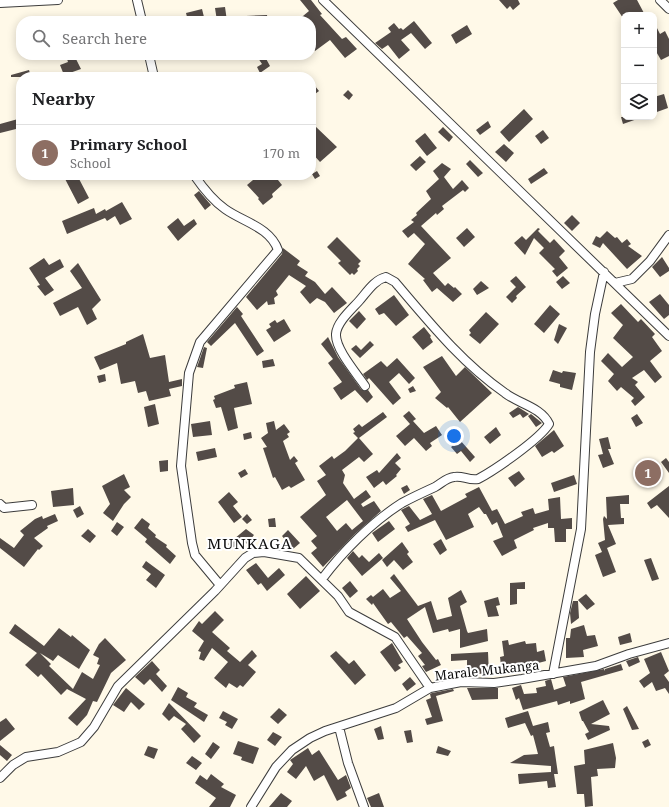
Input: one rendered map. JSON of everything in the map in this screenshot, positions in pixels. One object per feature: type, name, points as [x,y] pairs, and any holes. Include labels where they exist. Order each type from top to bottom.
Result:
[{"type":"street","points":[[0,3],[58,0]]},
{"type":"street","points":[[137,0],[141,16]]},
{"type":"street","points":[[323,0],[669,336]]},
{"type":"street","points":[[660,0],[669,9]]},
{"type":"street","points":[[150,60],[153,72]]},
{"type":"street","points":[[197,180],[204,190],[225,209],[267,233],[275,242],[278,250],[200,342],[188,373],[181,466],[192,543],[195,554],[220,585]]},
{"type":"street","points":[[615,283],[632,279],[650,261],[669,235]]},
{"type":"street","points":[[553,674],[581,530],[590,352],[594,314],[604,272]]},
{"type":"street","points":[[322,579],[344,553],[389,512],[448,478],[456,476],[472,480],[478,479],[546,430],[549,424],[542,414],[506,394],[476,370],[438,334],[396,282],[386,277],[376,282],[343,320],[336,334],[339,345],[348,363],[365,386]]},
{"type":"street","points":[[0,504],[4,508],[12,509],[32,505]]},
{"type":"street","points":[[0,778],[13,765],[26,757],[58,752],[81,742],[94,727],[118,686],[246,558],[253,553],[264,552],[299,558],[338,596],[349,612],[394,637],[430,688]]},
{"type":"street","name":"Marale Mukanga","points":[[251,807],[276,767],[292,750],[310,738],[396,708],[430,688],[461,682],[494,683],[596,666],[629,654],[669,643]]},
{"type":"street","points":[[339,727],[348,763],[364,807]]},
{"type":"building","points":[[300,0],[311,0],[322,14],[320,15],[342,39],[346,37],[357,49],[345,58],[330,40],[316,50],[316,16],[303,16],[309,11]]},
{"type":"building","points":[[499,0],[518,0],[520,4],[513,10],[510,6],[507,9]]},
{"type":"building","points":[[618,0],[637,0],[643,12],[621,12],[621,15],[613,3]]},
{"type":"building","points":[[225,7],[226,16],[216,16],[215,8]]},
{"type":"building","points":[[202,9],[204,16],[187,16],[186,13]]},
{"type":"building","points":[[267,15],[267,16],[246,16]]},
{"type":"building","points":[[414,21],[432,43],[425,49],[411,33],[401,40],[410,50],[399,59],[388,45],[382,49],[375,43],[391,32],[388,28],[394,23],[399,29],[401,28],[403,30]]},
{"type":"building","points":[[467,25],[472,34],[456,44],[451,35]]},
{"type":"building","points":[[657,28],[660,34],[665,31],[669,39],[669,56],[661,60],[657,53]]},
{"type":"building","points":[[67,60],[76,60],[81,69],[72,72],[63,72],[60,65],[68,62]]},
{"type":"building","points":[[259,60],[267,60],[270,66],[260,72],[257,67],[262,64]]},
{"type":"building","points":[[16,74],[16,77],[11,77],[11,75]]},
{"type":"building","points":[[348,90],[353,95],[349,100],[343,95]]},
{"type":"building","points":[[664,94],[668,108],[657,112],[657,96]]},
{"type":"building","points":[[524,109],[533,119],[509,142],[500,132]]},
{"type":"building","points":[[16,120],[16,129],[0,133],[0,124]]},
{"type":"building","points":[[622,120],[634,120],[623,124]]},
{"type":"building","points":[[488,121],[491,127],[480,135],[476,130]]},
{"type":"building","points":[[316,127],[337,147],[320,162],[316,158]]},
{"type":"building","points":[[443,127],[453,137],[449,142],[438,132]]},
{"type":"building","points":[[543,130],[549,138],[541,144],[535,136]]},
{"type":"building","points":[[425,133],[437,148],[427,156],[415,141]]},
{"type":"building","points":[[504,144],[514,153],[506,162],[495,152]]},
{"type":"building","points":[[420,156],[426,162],[416,171],[410,165]]},
{"type":"building","points":[[470,160],[483,173],[478,177],[466,164]]},
{"type":"building","points":[[442,163],[451,169],[444,177],[453,189],[462,180],[469,188],[465,192],[463,190],[442,206],[444,209],[437,215],[436,213],[421,226],[451,258],[433,273],[445,286],[448,283],[462,294],[453,302],[437,288],[432,292],[423,280],[425,279],[408,264],[425,244],[414,233],[408,238],[402,231],[414,222],[411,220],[417,215],[416,213],[431,199],[426,191],[439,179],[433,171]]},
{"type":"building","points":[[544,168],[548,173],[531,184],[528,179]]},
{"type":"building","points":[[316,172],[320,176],[316,178]]},
{"type":"building","points":[[66,180],[80,180],[89,198],[78,204]]},
{"type":"building","points":[[253,180],[278,180],[282,185],[272,194],[273,197],[263,205],[258,199],[259,198],[247,185]]},
{"type":"building","points":[[199,191],[211,205],[205,210],[194,195]]},
{"type":"building","points":[[122,202],[132,219],[120,225],[115,216],[107,221],[105,218],[67,234],[62,221],[94,208],[96,214],[105,209],[106,211]]},
{"type":"building","points":[[572,215],[580,223],[572,231],[564,223]]},
{"type":"building","points":[[178,218],[184,226],[194,219],[197,224],[178,241],[167,227]]},
{"type":"building","points":[[467,228],[475,237],[464,247],[456,238]]},
{"type":"building","points":[[538,228],[540,229],[538,231],[550,243],[554,239],[565,251],[559,257],[568,268],[557,277],[552,271],[555,269],[539,253],[544,248],[534,238],[525,255],[514,243],[522,236],[526,240]]},
{"type":"building","points":[[607,231],[615,238],[617,237],[622,243],[627,239],[631,244],[628,246],[642,256],[627,269],[603,243],[600,248],[592,244],[596,236],[600,238]]},
{"type":"building","points":[[337,237],[361,261],[358,264],[360,266],[357,269],[358,271],[354,275],[352,273],[350,275],[338,263],[341,261],[327,247]]},
{"type":"building","points":[[283,248],[300,261],[297,265],[308,272],[305,276],[315,282],[325,294],[332,287],[347,303],[334,313],[325,302],[317,298],[310,304],[300,292],[306,286],[289,275],[276,291],[278,295],[274,298],[275,304],[268,305],[267,301],[257,310],[246,297],[282,254]]},
{"type":"building","points":[[662,257],[669,268],[669,271],[660,277],[652,267]]},
{"type":"building","points":[[44,258],[49,265],[60,259],[64,267],[45,278],[54,290],[45,296],[37,286],[40,285],[29,268]]},
{"type":"building","points":[[78,263],[101,300],[92,309],[97,319],[87,325],[78,307],[60,316],[53,303],[82,288],[70,271]]},
{"type":"building","points":[[516,276],[526,287],[516,296],[517,298],[512,303],[506,297],[516,287],[510,281]]},
{"type":"building","points":[[563,276],[570,283],[562,289],[556,282]]},
{"type":"building","points":[[481,281],[489,288],[477,295],[473,289]]},
{"type":"building","points":[[660,294],[669,305],[669,315],[664,319],[649,302]]},
{"type":"building","points":[[394,295],[409,315],[396,326],[384,313],[379,315],[375,309]]},
{"type":"building","points":[[621,304],[638,322],[641,319],[655,334],[652,337],[662,351],[650,361],[662,377],[655,383],[644,370],[632,378],[638,382],[635,385],[645,397],[635,406],[631,401],[634,398],[621,387],[617,391],[608,381],[614,374],[601,361],[608,353],[622,367],[633,357],[613,338],[623,325],[611,313]]},
{"type":"building","points":[[550,305],[560,314],[544,333],[534,324]]},
{"type":"building","points":[[237,307],[243,314],[241,316],[264,351],[257,356],[235,323],[211,346],[207,342]]},
{"type":"building","points":[[359,311],[366,319],[357,329],[349,321]]},
{"type":"building","points":[[486,312],[499,324],[480,344],[469,335],[471,333],[469,330]]},
{"type":"building","points":[[284,319],[291,331],[274,342],[266,330],[271,327],[269,324],[275,320],[277,323]]},
{"type":"building","points":[[559,324],[567,328],[558,344],[554,340]]},
{"type":"building","points":[[424,327],[431,336],[430,337],[433,342],[423,350],[412,337]]},
{"type":"building","points":[[143,334],[150,358],[165,355],[169,382],[182,379],[182,386],[169,389],[171,396],[149,401],[146,391],[138,393],[135,381],[121,384],[117,363],[100,370],[94,357],[126,344],[126,342]]},
{"type":"building","points":[[328,337],[338,357],[361,389],[365,391],[368,390],[373,397],[367,403],[355,390],[341,400],[333,388],[342,382],[328,363],[333,359],[321,344]]},
{"type":"building","points":[[370,341],[374,345],[360,358],[351,349],[356,345],[361,350]]},
{"type":"building","points":[[204,347],[207,348],[203,368],[197,367]]},
{"type":"building","points":[[442,356],[456,376],[465,367],[492,393],[460,422],[448,407],[447,408],[435,398],[441,392],[423,367]]},
{"type":"building","points":[[397,358],[415,378],[409,384],[399,373],[389,382],[401,398],[393,405],[369,378],[367,380],[363,374],[381,361],[387,367]]},
{"type":"building","points":[[273,359],[275,366],[263,368],[262,361]]},
{"type":"building","points":[[553,370],[562,373],[563,371],[576,373],[572,390],[560,387],[560,384],[549,381]]},
{"type":"building","points":[[105,374],[106,381],[99,383],[97,376]]},
{"type":"building","points":[[247,382],[252,404],[234,408],[238,428],[228,431],[221,407],[216,408],[213,400],[215,399],[214,396],[235,388],[234,385]]},
{"type":"building","points":[[413,386],[416,391],[410,393],[408,389]]},
{"type":"building","points":[[155,404],[159,424],[148,427],[144,407]]},
{"type":"building","points":[[518,407],[529,414],[523,418],[520,414],[513,418],[509,413]]},
{"type":"building","points":[[409,411],[416,419],[413,421],[424,433],[436,426],[442,435],[430,443],[432,446],[426,451],[414,438],[405,446],[396,436],[410,424],[403,416]]},
{"type":"building","points":[[383,412],[387,417],[359,438],[373,454],[364,462],[359,457],[342,470],[345,475],[343,483],[354,499],[366,490],[371,497],[361,504],[363,507],[374,501],[381,511],[355,534],[323,567],[311,553],[317,548],[311,541],[317,536],[300,517],[326,495],[317,481],[326,475],[319,466],[332,456],[334,459],[345,451],[358,438],[353,433],[355,432],[353,429],[359,424],[362,427]],"holes":[[[347,500],[363,521],[352,530],[346,523],[337,531],[326,517]]]},
{"type":"building","points":[[531,414],[542,423],[536,427],[528,416]]},
{"type":"building","points":[[637,414],[643,423],[636,427],[631,418]]},
{"type":"building","points":[[210,421],[212,435],[193,437],[191,424]]},
{"type":"building","points":[[274,421],[276,430],[284,424],[290,432],[287,434],[289,437],[283,441],[290,460],[294,456],[298,461],[295,463],[305,480],[291,488],[289,486],[282,490],[275,477],[273,478],[263,448],[267,447],[261,438],[268,433],[266,423]]},
{"type":"building","points":[[496,427],[501,435],[490,444],[484,437]]},
{"type":"building","points":[[554,430],[564,446],[554,453],[552,451],[542,457],[535,446]]},
{"type":"building","points":[[251,432],[252,438],[244,440],[243,434]]},
{"type":"building","points":[[608,437],[611,449],[608,449],[614,464],[603,468],[598,455],[603,454],[599,439]]},
{"type":"building","points":[[460,440],[475,457],[470,462],[461,451],[457,454],[451,447]]},
{"type":"building","points":[[215,448],[217,457],[198,461],[196,452]]},
{"type":"building","points":[[397,453],[401,458],[395,463],[401,469],[396,475],[397,476],[386,485],[383,481],[374,488],[366,477],[377,470],[379,473]]},
{"type":"building","points":[[666,458],[669,462],[669,473],[661,462]]},
{"type":"building","points":[[168,460],[168,471],[160,472],[159,461]]},
{"type":"building","points":[[245,469],[248,474],[241,478],[238,473]]},
{"type":"building","points":[[519,471],[525,479],[515,487],[508,478]]},
{"type":"building","points":[[124,474],[130,487],[124,490],[131,497],[124,504],[113,521],[103,513],[110,504],[102,486]]},
{"type":"building","points":[[574,475],[577,484],[554,492],[551,483]]},
{"type":"building","points":[[407,485],[410,490],[404,494],[401,488]]},
{"type":"building","points":[[669,486],[669,518],[657,505],[651,509],[647,503]]},
{"type":"building","points":[[479,487],[492,511],[497,509],[505,524],[523,516],[521,512],[533,508],[535,514],[549,510],[548,499],[560,497],[561,519],[572,518],[572,529],[566,529],[566,542],[555,542],[554,528],[548,528],[548,523],[533,528],[534,530],[514,540],[517,548],[502,556],[493,541],[503,537],[497,522],[492,525],[486,514],[484,514],[479,507],[468,514],[474,527],[446,540],[435,520],[408,532],[405,527],[410,524],[401,510],[409,506],[420,520],[432,514],[423,499],[432,495],[441,511],[467,497],[465,494]]},
{"type":"building","points":[[73,488],[74,505],[53,507],[51,491]]},
{"type":"building","points":[[229,492],[238,502],[233,506],[242,517],[234,523],[218,502]]},
{"type":"building","points":[[629,495],[629,504],[620,504],[621,518],[624,518],[624,524],[608,525],[616,544],[607,548],[616,572],[603,577],[595,555],[602,552],[598,543],[605,540],[603,519],[604,516],[607,519],[606,497]]},
{"type":"building","points":[[80,506],[84,514],[77,518],[73,510]]},
{"type":"building","points":[[55,514],[58,521],[47,526],[48,528],[34,538],[43,546],[39,550],[38,549],[24,567],[0,548],[0,538],[14,548],[24,535],[20,531],[35,519],[42,516],[43,519]]},
{"type":"building","points":[[247,514],[252,520],[247,524],[242,519]]},
{"type":"building","points":[[142,518],[150,524],[148,528],[156,535],[155,537],[167,545],[166,547],[176,556],[170,564],[145,542],[147,539],[134,528]]},
{"type":"building","points":[[275,518],[276,527],[269,527],[268,519]]},
{"type":"building","points":[[389,521],[395,529],[378,542],[372,533]]},
{"type":"building","points":[[117,522],[124,527],[117,536],[111,531]]},
{"type":"building","points":[[88,529],[96,536],[90,543],[81,536]]},
{"type":"building","points":[[246,529],[254,535],[247,544],[245,542],[235,551],[228,544]]},
{"type":"building","points":[[288,530],[300,543],[293,549],[282,536]]},
{"type":"building","points":[[441,539],[447,550],[440,555],[433,544]]},
{"type":"building","points":[[402,542],[409,552],[407,554],[413,562],[403,570],[394,560],[387,567],[382,560]]},
{"type":"building","points":[[353,551],[359,558],[362,555],[369,562],[379,553],[383,558],[362,576],[347,558]]},
{"type":"building","points":[[651,558],[659,579],[652,581],[644,560]]},
{"type":"building","points":[[146,561],[165,575],[156,588],[146,580],[151,574],[142,567]]},
{"type":"building","points":[[256,563],[268,578],[279,568],[285,575],[267,591],[261,583],[258,585],[246,570]]},
{"type":"building","points":[[394,574],[418,606],[431,601],[437,620],[452,616],[448,598],[461,590],[467,602],[460,606],[468,633],[487,629],[488,641],[460,648],[460,629],[449,632],[448,629],[433,633],[425,607],[407,619],[422,642],[436,660],[438,659],[441,665],[426,672],[422,666],[425,665],[418,656],[422,653],[407,636],[404,638],[391,622],[388,624],[373,603],[372,605],[366,599],[371,595],[373,597],[383,589],[390,598],[401,591],[390,578]]},
{"type":"building","points":[[306,576],[320,591],[300,609],[287,594]]},
{"type":"building","points":[[350,581],[358,591],[350,598],[342,588]]},
{"type":"building","points":[[525,582],[525,589],[517,589],[517,604],[510,605],[510,583]]},
{"type":"building","points":[[586,594],[595,604],[587,610],[578,600]]},
{"type":"building","points":[[498,597],[500,605],[496,606],[499,616],[488,617],[484,601]]},
{"type":"building","points":[[573,601],[578,601],[579,618],[571,624],[570,613]]},
{"type":"building","points":[[215,611],[224,620],[212,632],[230,648],[227,651],[240,662],[252,650],[257,656],[248,665],[256,672],[243,687],[240,685],[237,688],[229,683],[226,688],[214,678],[228,662],[212,648],[204,661],[199,659],[201,652],[198,651],[204,641],[192,631],[199,621],[202,624]]},
{"type":"building","points":[[15,624],[44,646],[59,628],[71,637],[72,635],[90,650],[79,669],[58,655],[53,661],[40,653],[51,664],[49,666],[73,689],[82,672],[93,679],[100,665],[97,664],[99,658],[93,655],[99,644],[105,638],[126,660],[111,673],[97,702],[93,701],[87,715],[77,726],[68,718],[86,699],[67,689],[61,695],[41,674],[38,677],[25,665],[37,653],[9,633]]},
{"type":"building","points":[[584,625],[587,636],[595,635],[598,646],[583,650],[584,657],[566,658],[566,638],[570,638],[571,629]]},
{"type":"building","points":[[630,633],[632,642],[620,645],[618,637]]},
{"type":"building","points":[[508,640],[509,645],[525,641],[526,644],[536,643],[537,652],[544,650],[546,661],[515,669],[515,673],[502,674],[500,657],[504,656],[502,641]]},
{"type":"building","points":[[392,643],[403,662],[398,665],[401,668],[395,672],[380,652]]},
{"type":"building","points":[[336,651],[349,664],[354,660],[366,675],[355,685],[330,656]]},
{"type":"building","points":[[488,652],[489,675],[467,672],[467,660],[451,661],[451,654]]},
{"type":"building","points":[[661,652],[669,671],[664,675],[669,682],[669,694],[665,688],[656,691],[652,682],[644,688],[639,681],[650,673],[644,659]]},
{"type":"building","points":[[638,657],[640,662],[629,667],[626,661]]},
{"type":"building","points":[[152,661],[160,670],[156,674],[167,686],[162,692],[150,679],[144,685],[135,677]]},
{"type":"building","points":[[621,664],[623,670],[581,682],[585,699],[570,704],[570,701],[558,705],[557,701],[523,710],[519,698],[516,700],[512,688],[521,685],[524,694],[537,693],[536,688],[546,686],[545,681],[551,679],[554,690],[566,686],[563,677],[604,669],[604,671],[605,669]]},
{"type":"building","points":[[410,677],[416,684],[407,691],[402,684]]},
{"type":"building","points":[[178,687],[188,693],[186,697],[197,703],[194,707],[208,715],[204,722],[171,700]]},
{"type":"building","points":[[126,688],[145,704],[139,710],[131,702],[124,712],[113,705]]},
{"type":"building","points":[[467,688],[498,688],[498,699],[472,700]]},
{"type":"building","points":[[453,689],[454,691],[436,696],[443,721],[427,725],[425,719],[432,717],[426,700],[431,698],[430,694]]},
{"type":"building","points":[[603,700],[610,714],[591,724],[609,726],[610,730],[588,740],[585,734],[589,732],[582,721],[579,712]]},
{"type":"building","points":[[169,703],[201,736],[194,743],[181,729],[186,724],[174,716],[169,721],[162,714]]},
{"type":"building","points":[[627,706],[639,729],[632,730],[623,709]]},
{"type":"building","points":[[279,708],[287,715],[278,724],[270,717]]},
{"type":"building","points":[[223,711],[238,719],[232,729],[225,725],[227,722],[219,718]]},
{"type":"building","points":[[528,711],[533,726],[548,722],[550,732],[546,733],[550,747],[554,746],[558,774],[554,774],[556,787],[548,788],[547,781],[519,784],[518,774],[551,772],[551,766],[510,763],[524,755],[538,754],[533,735],[531,736],[525,723],[508,728],[505,718]]},
{"type":"building","points":[[6,718],[15,729],[0,741],[0,722]]},
{"type":"building","points":[[381,726],[384,739],[378,740],[374,729]]},
{"type":"building","points":[[411,730],[413,742],[407,743],[404,731]]},
{"type":"building","points":[[273,732],[282,737],[275,746],[267,740]]},
{"type":"building","points":[[648,739],[651,745],[645,748],[642,742]]},
{"type":"building","points":[[238,741],[259,748],[253,764],[241,760],[242,757],[233,754]]},
{"type":"building","points":[[213,742],[220,747],[211,759],[205,754]]},
{"type":"building","points":[[613,743],[616,758],[615,768],[597,769],[598,776],[591,777],[593,806],[585,807],[584,794],[577,794],[574,766],[585,764],[584,750]]},
{"type":"building","points":[[0,745],[12,755],[7,761],[0,755]]},
{"type":"building","points":[[148,746],[158,749],[154,759],[144,755]]},
{"type":"building","points":[[438,746],[451,751],[448,756],[436,753]]},
{"type":"building","points":[[308,748],[312,755],[319,750],[338,780],[346,775],[351,788],[345,792],[347,796],[337,801],[324,775],[314,781],[306,766],[296,779],[287,772],[293,764],[290,760]]},
{"type":"building","points":[[192,756],[202,763],[196,770],[186,763]]},
{"type":"building","points":[[211,774],[224,784],[221,787],[236,795],[230,807],[209,807],[216,798],[195,783],[200,775],[207,780]]},
{"type":"building","points":[[281,793],[292,801],[287,807],[269,807]]},
{"type":"building","points":[[379,793],[384,807],[371,807],[367,798]]},
{"type":"place","name":"Primary School","points":[[648,473]]},
{"type":"district","name":"MUNKAGA","points":[[250,543]]}]
